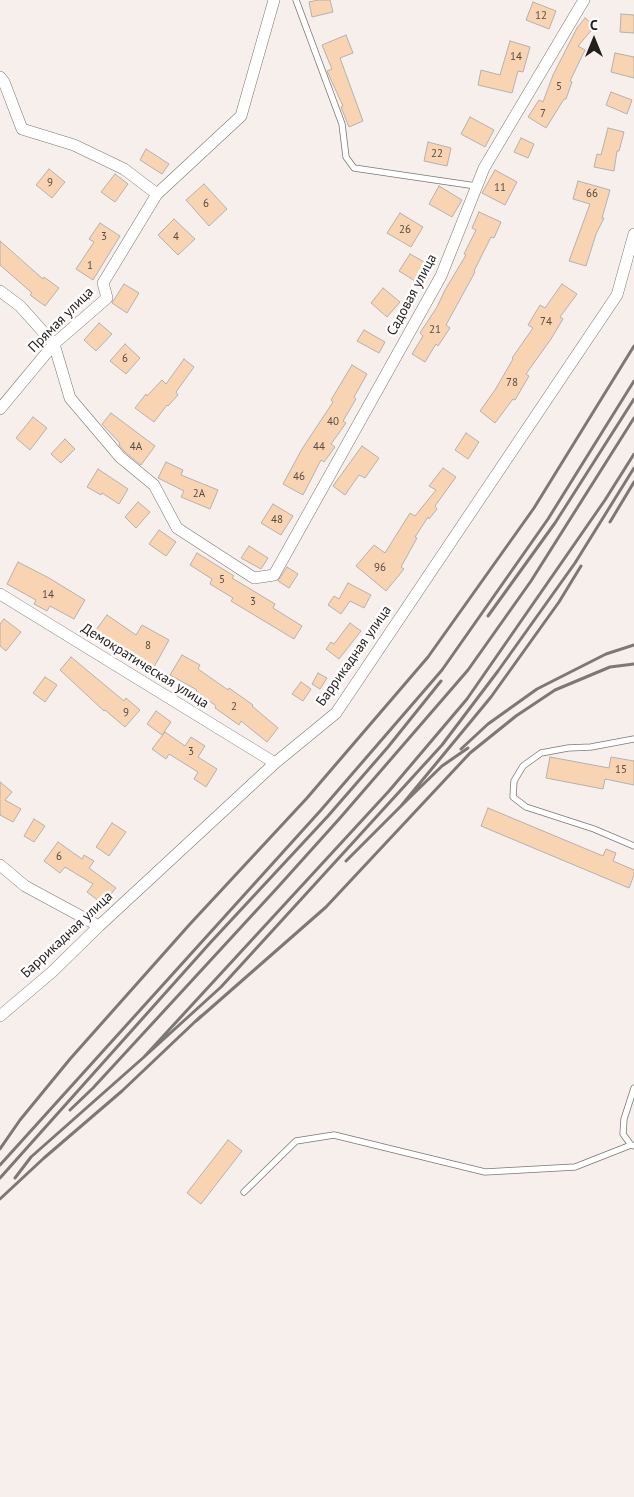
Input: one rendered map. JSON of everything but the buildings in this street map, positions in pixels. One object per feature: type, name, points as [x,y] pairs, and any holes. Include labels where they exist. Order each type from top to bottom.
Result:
[{"type":"street","points":[[0,77],[4,82],[22,129],[74,145],[124,169],[157,194],[241,116],[274,0]]},
{"type":"street","name":"Садовая улица","points":[[54,344],[70,398],[120,457],[154,485],[177,528],[254,578],[274,575],[441,276],[484,168],[584,0]]},
{"type":"street","name":"Прямая улица","points":[[0,408],[54,344],[107,298],[103,283],[157,194]]},
{"type":"street","name":"Баррикадная улица","points":[[0,1016],[52,972],[274,763],[336,712],[617,295],[634,234]]},
{"type":"street","points":[[0,291],[20,306],[54,344]]},
{"type":"street","name":"Демократическая улица","points":[[0,594],[274,763]]},
{"type":"street","points":[[0,865],[25,886],[99,926]]},
{"type":"lane","points":[[296,0],[342,124],[346,157],[354,168],[476,186]]},
{"type":"lane","points":[[634,739],[542,753],[523,766],[514,781],[514,797],[526,807],[594,829],[634,846]]},
{"type":"lane","points":[[244,1192],[296,1141],[334,1135],[485,1172],[575,1167],[633,1145],[623,1134],[624,1119],[634,1088]]},
{"type":"railway","points":[[0,1149],[20,1120],[70,1059],[190,924],[307,798],[428,657],[534,508],[634,346]]},
{"type":"railway","points":[[0,1165],[321,810],[442,670],[548,519],[634,381]]},
{"type":"railway","points":[[488,616],[555,523],[634,399]]},
{"type":"railway","points":[[70,1110],[93,1088],[278,887],[468,670],[531,581],[634,418]]},
{"type":"railway","points":[[634,454],[605,500],[467,699],[389,791],[144,1057],[221,987],[442,745],[498,671],[575,563],[634,468]]},
{"type":"railway","points":[[610,522],[634,482]]},
{"type":"railway","points":[[468,748],[442,766],[401,806],[491,697],[559,602],[581,566]]},
{"type":"railway","points":[[461,749],[488,724],[537,689],[606,654],[634,645]]},
{"type":"railway","points":[[196,1021],[326,907],[470,753],[516,716],[555,690],[610,667],[634,664]]},
{"type":"railway","points":[[0,1178],[210,943],[328,816],[388,747],[441,681]]},
{"type":"railway","points":[[346,861],[401,806]]},
{"type":"railway","points":[[0,1199],[44,1158],[122,1091],[201,1016]]},
{"type":"railway","points":[[15,1178],[31,1157],[144,1057]]}]
